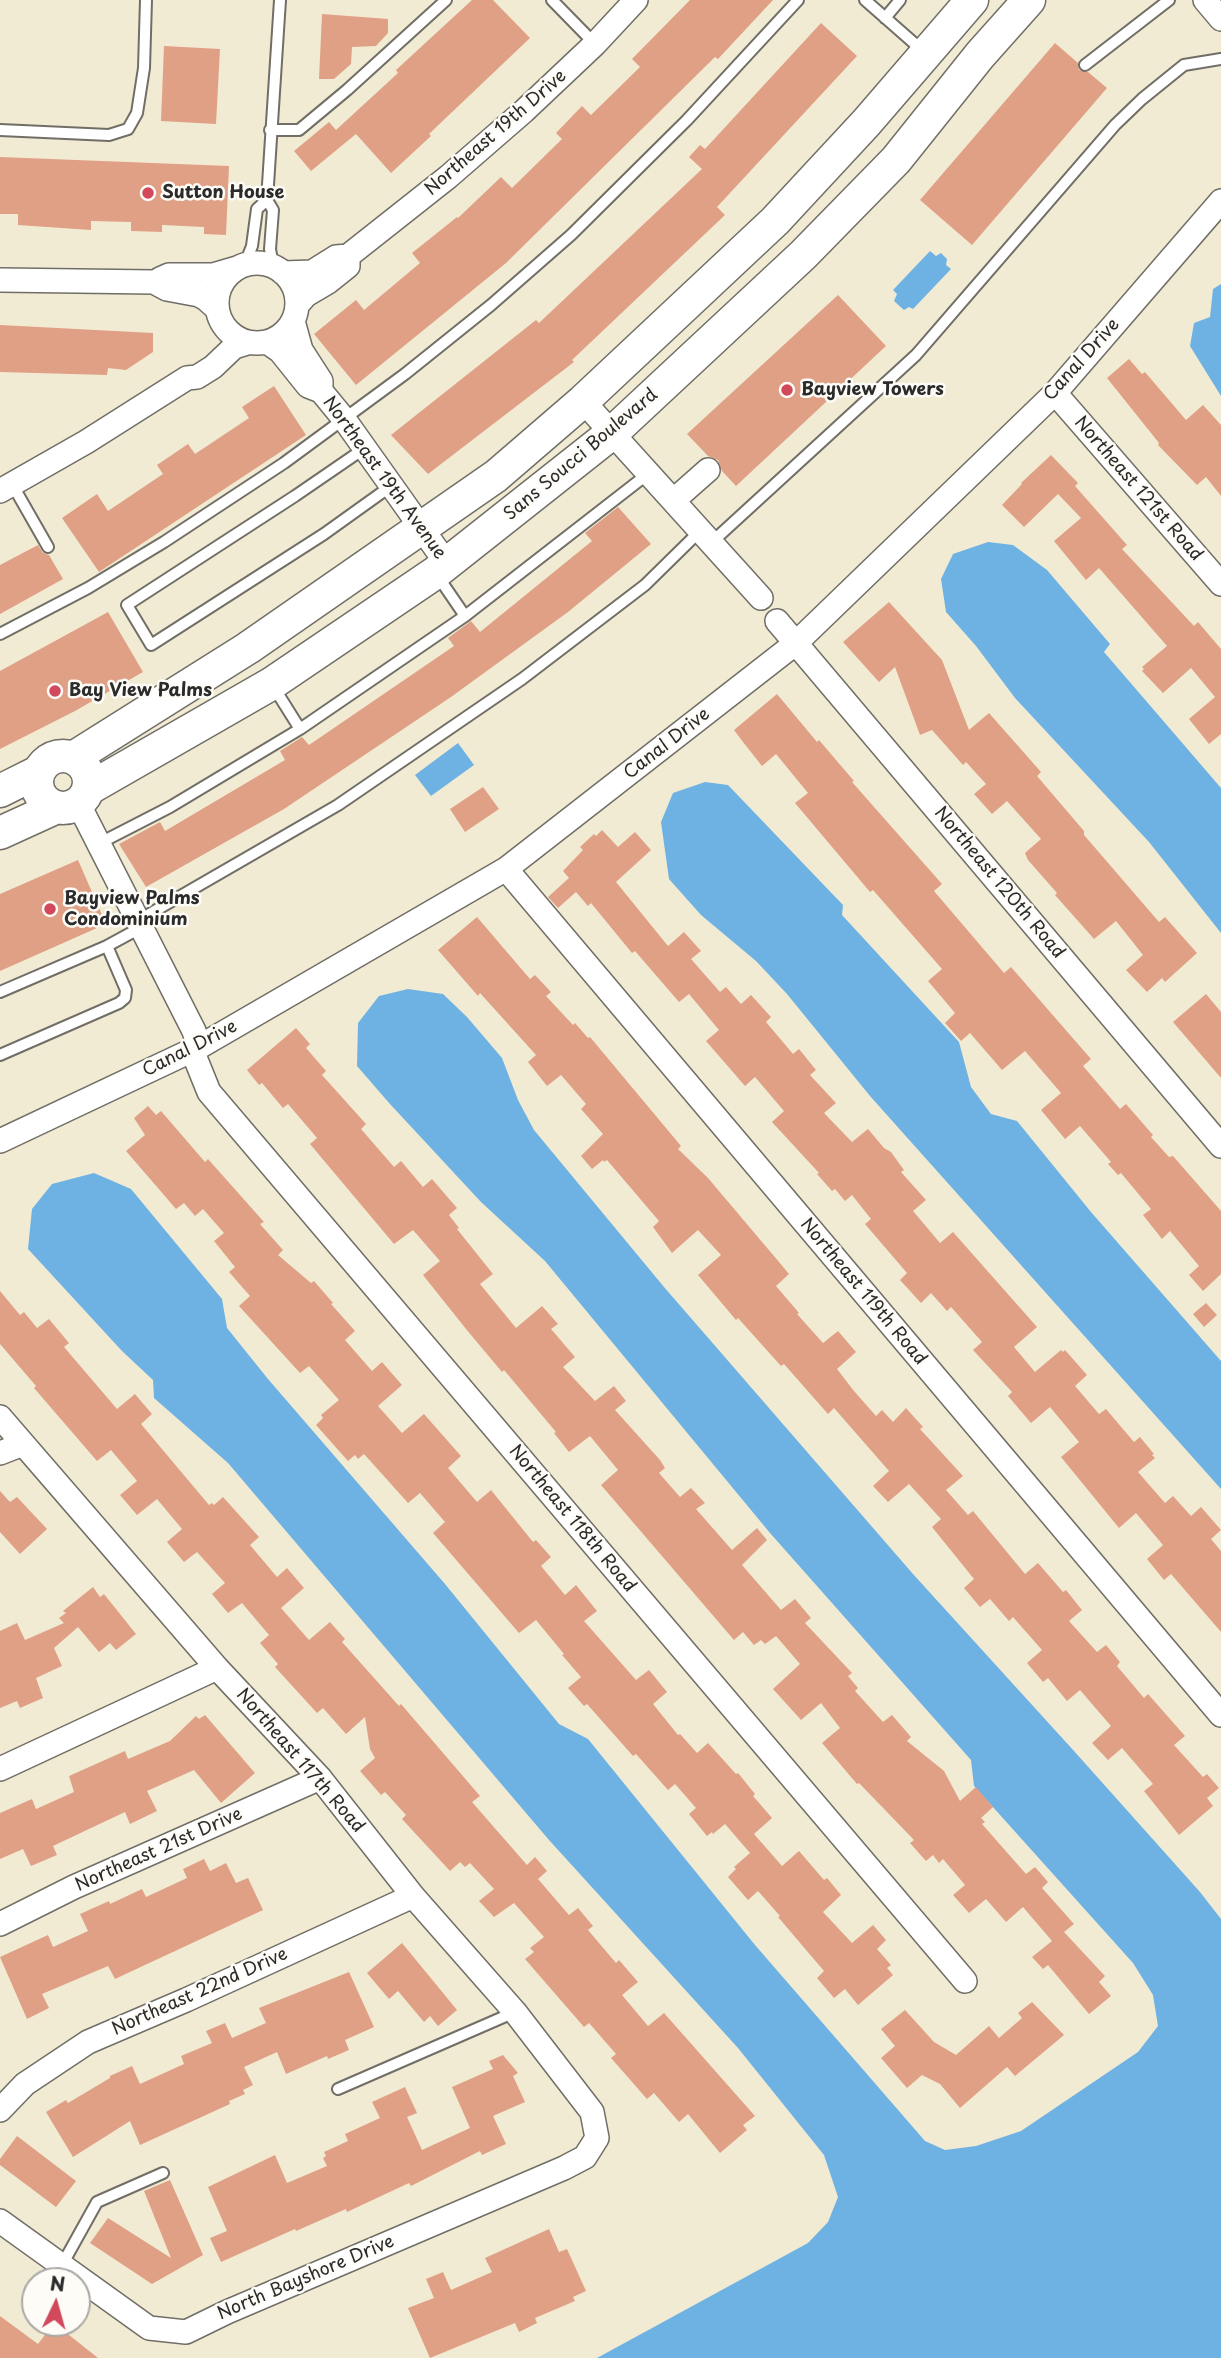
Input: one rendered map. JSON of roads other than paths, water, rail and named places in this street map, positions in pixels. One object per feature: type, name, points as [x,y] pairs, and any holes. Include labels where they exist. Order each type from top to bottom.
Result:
[{"type":"street","name":"Northeast 19th Drive","points":[[278,270],[312,272],[336,257],[348,256],[449,177],[524,111],[595,44],[636,0]]},
{"type":"street","points":[[73,758],[248,648],[496,475],[583,401],[775,221],[972,0]]},
{"type":"street","name":"Sans Soucci Boulevard","points":[[0,833],[74,800],[271,684],[441,568],[612,433],[803,255],[896,160],[987,46],[1029,0]]},
{"type":"street","points":[[1205,0],[1221,19]]},
{"type":"street","name":"Canal Drive","points":[[0,1141],[195,1048],[506,869],[796,643],[1055,393],[1221,201]]},
{"type":"street","name":"Northeast 19th Drive","points":[[295,312],[306,295],[348,266],[348,256]]},
{"type":"street","points":[[0,280],[154,282],[169,275],[213,275],[261,263],[278,270],[291,282],[295,312],[284,333],[234,347],[213,367],[197,377],[187,378],[86,442],[6,487]]},
{"type":"street","points":[[187,378],[189,368],[215,340],[218,315],[216,298],[220,286],[227,276],[240,267]]},
{"type":"street","points":[[154,282],[167,289],[199,295],[206,299],[235,337],[257,342]]},
{"type":"street","name":"Northeast 19th Avenue","points":[[295,312],[296,337],[321,381],[321,391]]},
{"type":"street","name":"Northeast 19th Avenue","points":[[257,342],[280,351],[308,386],[321,391],[344,419],[422,529],[441,568]]},
{"type":"street","name":"Northeast 121st Road","points":[[1055,393],[1221,584]]},
{"type":"street","points":[[583,401],[761,598]]},
{"type":"street","points":[[674,500],[708,470]]},
{"type":"street","name":"Northeast 120th Road","points":[[777,621],[1221,1146]]},
{"type":"street","points":[[0,790],[38,772],[49,760],[65,756],[79,762],[88,774],[74,800],[44,800],[37,787],[38,772]]},
{"type":"street","name":"Northeast 118th Road","points":[[74,800],[194,1031],[195,1048],[209,1092],[965,1981]]},
{"type":"street","name":"Northeast 119th Road","points":[[506,869],[1221,1716]]},
{"type":"street","name":"Northeast 117th Road","points":[[0,1417],[217,1668],[320,1778],[413,1896],[515,2012],[592,2112]]},
{"type":"street","points":[[0,1453],[23,1444]]},
{"type":"street","points":[[0,1769],[217,1668]]},
{"type":"street","name":"Northeast 21st Drive","points":[[0,1924],[74,1887],[320,1778]]},
{"type":"street","name":"Northeast 22nd Drive","points":[[0,2110],[25,2084],[88,2042],[413,1896]]},
{"type":"street","name":"North Bayshore Drive","points":[[0,2221],[149,2328],[187,2332],[227,2312],[585,2157],[597,2138],[592,2112]]},
{"type":"lane","points":[[0,130],[109,135],[128,129],[137,113],[144,68],[146,0]]},
{"type":"lane","points":[[278,270],[270,249],[273,210],[267,200],[280,0]]},
{"type":"lane","points":[[270,130],[299,130],[446,0]]},
{"type":"lane","points":[[552,0],[595,44]]},
{"type":"lane","points":[[0,634],[88,588],[164,542],[226,502],[405,374],[491,305],[571,235],[687,120],[798,0]]},
{"type":"lane","points":[[865,0],[926,54]]},
{"type":"lane","points":[[885,18],[900,0]]},
{"type":"lane","points":[[1086,65],[1169,0]]},
{"type":"lane","points":[[0,992],[107,946],[140,923],[338,804],[522,679],[706,536],[916,355],[1115,125],[1142,99],[1184,65],[1221,59]]},
{"type":"lane","points":[[240,267],[252,246],[257,209],[267,200]]},
{"type":"lane","points":[[365,448],[127,605],[151,645],[324,534],[391,486]]},
{"type":"lane","points":[[98,844],[170,807],[300,729],[465,615],[649,473]]},
{"type":"lane","points":[[6,487],[48,547]]},
{"type":"lane","points":[[441,568],[465,615]]},
{"type":"lane","points":[[271,684],[300,729]]},
{"type":"lane","points":[[0,1055],[125,998],[126,990],[107,946]]},
{"type":"lane","points":[[338,2089],[515,2012]]},
{"type":"lane","points":[[62,2265],[97,2202],[163,2173]]},
{"type":"water","points":[[930,251],[936,256],[941,253],[947,259],[946,265],[951,269],[913,309],[909,307],[904,310],[894,301],[897,294],[893,290]]},
{"type":"water","points":[[1221,284],[1221,396],[1190,346],[1194,323],[1210,317],[1213,289]]},
{"type":"water","points":[[988,542],[1013,545],[1047,570],[1110,644],[1104,652],[1221,788],[1221,933],[1149,842],[1015,698],[976,646],[946,612],[941,579],[953,554]]},
{"type":"water","points":[[458,743],[474,765],[431,796],[415,775]]},
{"type":"water","points":[[705,782],[728,785],[843,905],[842,915],[959,1042],[971,1087],[991,1114],[1017,1121],[1091,1212],[1221,1361],[1221,1489],[870,1096],[787,994],[756,961],[701,915],[669,879],[661,822],[673,793]]},
{"type":"water","points":[[408,989],[443,994],[467,1017],[502,1058],[518,1100],[534,1130],[664,1287],[913,1574],[1200,1892],[1221,1919],[1221,2358],[597,2358],[808,2243],[828,2222],[838,2197],[824,2155],[738,2048],[549,1840],[228,1463],[154,1398],[153,1380],[122,1351],[28,1249],[32,1209],[52,1184],[94,1173],[131,1189],[222,1299],[227,1328],[268,1379],[445,1584],[559,1724],[588,1739],[755,1945],[925,2141],[945,2150],[976,2146],[1021,2131],[1138,2052],[1158,2026],[1153,1995],[1133,1963],[974,1786],[971,1760],[770,1533],[545,1261],[481,1202],[357,1066],[358,1023],[379,996]]},
{"type":"place","name":"Sutton House","points":[[148,193]]},
{"type":"place","name":"Bayview Towers","points":[[787,390]]},
{"type":"place","name":"Bay View Palms","points":[[55,691]]},
{"type":"place","name":"Bayview Palms Condominium","points":[[50,909]]}]
